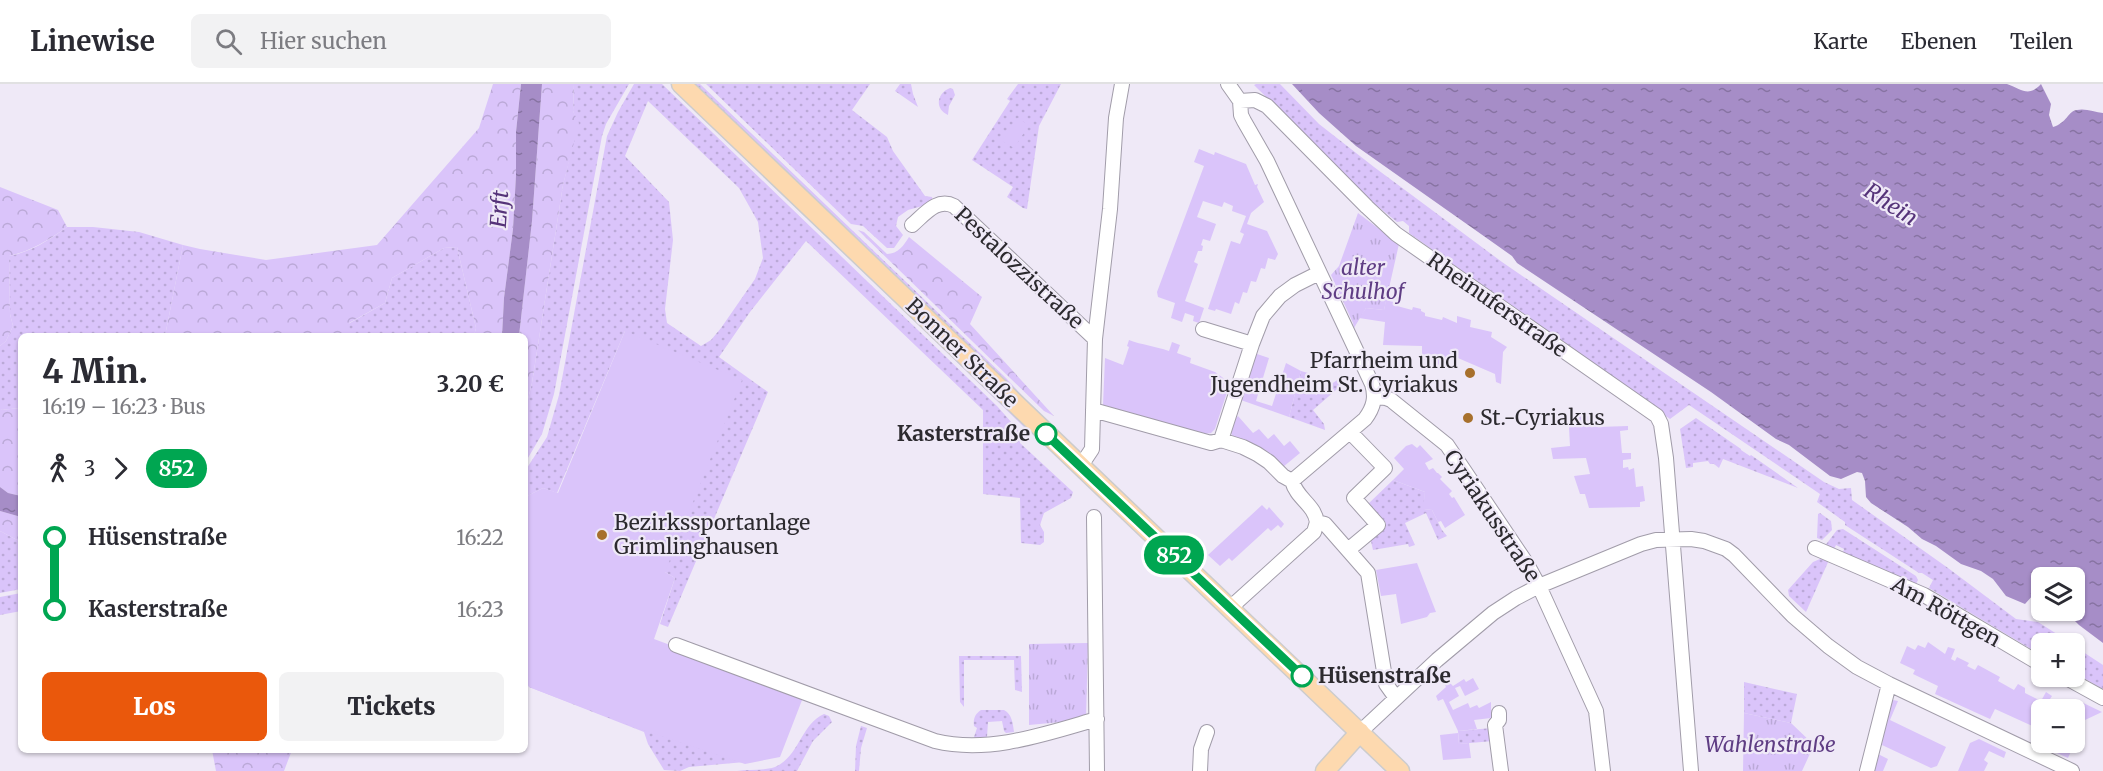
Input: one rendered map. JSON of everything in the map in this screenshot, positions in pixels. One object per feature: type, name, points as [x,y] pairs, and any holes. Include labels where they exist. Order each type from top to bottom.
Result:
[{"type":"main road","name":"Bonner Straße","points":[[681,84],[1400,771]]},
{"type":"main road","points":[[1325,771],[1360,732]]},
{"type":"street","points":[[1228,84],[1240,101],[1241,115],[1267,161],[1372,384],[1375,397],[1371,411],[1292,481]]},
{"type":"street","points":[[1080,466],[1092,449],[1095,339],[1110,209],[1117,86]]},
{"type":"street","name":"Rheinuferstraße","points":[[1240,101],[1255,100],[1266,106],[1366,207],[1396,234],[1657,416],[1661,424],[1666,458],[1691,771]]},
{"type":"street","name":"Pestalozzistraße","points":[[912,225],[934,206],[945,203],[954,206],[1095,339]]},
{"type":"street","points":[[1221,440],[1252,344],[1268,308],[1295,285],[1319,273]]},
{"type":"street","points":[[1203,330],[1252,344]]},
{"type":"street","name":"Cyriakusstraße","points":[[1375,397],[1391,400],[1447,446],[1510,538],[1539,586],[1596,711],[1603,771]]},
{"type":"street","points":[[1093,410],[1211,443],[1221,440],[1257,454],[1292,481],[1295,491],[1313,509],[1317,522],[1314,532],[1230,608]]},
{"type":"street","points":[[1348,550],[1378,525],[1354,498],[1385,468],[1350,432]]},
{"type":"street","points":[[1094,517],[1097,771]]},
{"type":"street","points":[[1317,522],[1324,524],[1368,573],[1386,684],[1396,698]]},
{"type":"street","points":[[1360,732],[1437,660],[1493,613],[1516,598],[1539,586],[1641,544],[1673,538],[1704,541],[1726,549],[1787,611],[1857,667],[2072,771]]},
{"type":"street","name":"Am Röttgen","points":[[1815,548],[1924,595],[2031,658]]},
{"type":"street","points":[[676,645],[948,744],[971,746],[993,744],[1097,720]]},
{"type":"street","points":[[1867,771],[1889,684]]},
{"type":"street","points":[[2083,687],[2103,698]]},
{"type":"street","points":[[1498,713],[1499,720],[1495,725],[1501,771]]},
{"type":"street","points":[[1200,771],[1201,749],[1207,732]]},
{"type":"green space","points":[[493,84],[521,84],[516,132],[513,229],[502,333],[475,333],[476,328],[457,247],[444,248],[392,278],[385,303],[349,323],[348,333],[166,333],[183,245],[266,260],[377,245],[479,128]]},
{"type":"green space","points":[[542,84],[574,84],[573,111],[579,123],[563,185],[528,399],[528,333],[519,333],[532,221]]},
{"type":"green space","points":[[574,84],[629,84],[606,124],[602,136],[554,394],[542,434],[528,458],[528,399],[563,185],[578,123],[573,111]]},
{"type":"green space","points":[[634,84],[662,84],[997,406],[1020,432],[1020,443],[1073,492],[1071,498],[1044,513],[1040,525],[1044,532],[1044,542],[1040,545],[1021,543],[1020,498],[983,494],[983,410],[806,241],[750,312],[719,357],[768,392],[668,627],[660,624],[675,578],[665,572],[625,331],[557,493],[543,488],[528,496],[528,466],[547,437],[559,395],[607,136]],"holes":[[[648,101],[739,188],[758,222],[763,258],[755,279],[721,328],[711,340],[701,346],[667,323],[665,309],[673,240],[669,202],[625,156]]]},
{"type":"green space","points":[[689,84],[700,84],[1006,378],[1040,415]]},
{"type":"green space","points":[[706,84],[870,84],[852,110],[887,137],[893,151],[925,196],[932,197],[933,203],[908,210],[898,217],[896,226],[903,235],[894,248],[887,248],[863,226],[851,224]]},
{"type":"green space","points":[[900,84],[911,84],[918,107],[895,91]]},
{"type":"green space","points":[[1018,84],[1061,84],[1039,126],[1027,209],[1007,197],[1013,187],[972,160],[1010,101],[1007,99]]},
{"type":"green space","points":[[1280,84],[1319,124],[1502,262],[1824,482],[1839,489],[1851,488],[1852,500],[2016,619],[2038,622],[2055,633],[2031,633],[2031,649],[1929,588],[1933,580],[1845,525],[1845,522],[1817,502],[1820,494],[1689,405],[1670,419],[1409,233],[1409,226],[1403,221],[1397,222],[1370,200],[1254,85]]},
{"type":"green space","points":[[950,88],[953,89],[955,95],[949,106],[948,115],[941,109],[939,101],[942,93]]},
{"type":"green space","points":[[1017,118],[1029,125],[1014,148],[1002,141]]},
{"type":"green space","points":[[1199,149],[1214,155],[1215,152],[1246,164],[1255,185],[1258,184],[1257,187],[1264,202],[1251,213],[1247,224],[1267,231],[1278,254],[1275,260],[1268,258],[1265,269],[1261,268],[1256,282],[1251,281],[1247,293],[1243,292],[1239,304],[1235,302],[1231,314],[1208,309],[1231,241],[1240,244],[1244,234],[1240,232],[1246,216],[1232,211],[1233,206],[1224,202],[1222,207],[1203,201],[1197,217],[1216,224],[1210,241],[1203,239],[1202,251],[1198,251],[1194,262],[1198,264],[1185,301],[1204,308],[1199,323],[1193,321],[1194,316],[1185,313],[1182,322],[1171,318],[1175,303],[1158,297],[1157,292],[1204,166],[1194,162]]},
{"type":"green space","points":[[0,187],[58,210],[67,227],[40,244],[9,256],[10,314],[13,326],[6,341],[0,346]]},
{"type":"green space","name":"alter Schulhof","points":[[1358,213],[1399,244],[1384,310],[1366,308],[1354,328],[1331,275],[1339,266]]},
{"type":"green space","points":[[810,218],[1028,427],[1026,429]]},
{"type":"green space","points":[[67,227],[93,227],[139,232],[183,245],[166,333],[18,333],[18,408],[0,410],[0,346],[6,341],[13,326],[10,314],[9,256],[47,241]]},
{"type":"green space","points":[[858,230],[864,232],[887,254],[897,251],[909,237],[982,297],[970,324],[1054,416],[1044,411]]},
{"type":"green space","points":[[457,247],[476,328],[475,333],[348,333],[348,324],[385,303],[392,278],[444,248]]},
{"type":"green space","points":[[1386,300],[1412,310],[1413,307],[1421,309],[1425,316],[1442,320],[1443,317],[1457,323],[1457,316],[1471,320],[1470,327],[1492,332],[1491,337],[1507,347],[1503,352],[1501,384],[1496,382],[1495,374],[1451,355],[1446,367],[1419,358],[1422,356],[1422,346],[1383,345],[1385,322],[1359,318],[1366,308],[1384,310]]},
{"type":"green space","name":"Bezirkssportanlage Grimlinghausen","points":[[625,331],[742,380],[665,572],[675,578],[654,639],[804,695],[780,757],[745,764],[634,727],[529,687],[528,496],[543,488],[558,493]]},
{"type":"green space","points":[[1129,340],[1169,351],[1172,342],[1180,345],[1177,353],[1191,358],[1190,363],[1215,372],[1230,383],[1215,429],[1211,433],[1204,434],[1103,405],[1105,358],[1123,365]]},
{"type":"green space","points":[[1254,353],[1269,358],[1256,401],[1272,406],[1286,363],[1301,371],[1289,417],[1238,399]]},
{"type":"green space","points":[[1301,371],[1308,373],[1305,375],[1316,395],[1340,378],[1344,383],[1313,410],[1324,424],[1325,430],[1289,417]]},
{"type":"green space","points":[[18,408],[18,495],[8,493],[0,487],[0,410]]},
{"type":"green space","points":[[1238,416],[1253,433],[1259,429],[1268,439],[1274,434],[1284,446],[1290,441],[1300,453],[1283,467],[1235,440],[1231,433]]},
{"type":"green space","points":[[1597,416],[1598,427],[1628,426],[1628,430],[1620,431],[1622,453],[1631,453],[1631,459],[1623,460],[1623,468],[1628,467],[1629,470],[1634,468],[1636,487],[1643,486],[1645,501],[1640,502],[1640,507],[1589,508],[1585,494],[1580,494],[1574,476],[1590,474],[1586,458],[1553,459],[1551,448],[1570,446],[1569,427],[1560,426],[1560,417]]},
{"type":"green space","points":[[1696,418],[1798,488],[1723,459],[1719,468],[1708,461],[1693,463],[1693,467],[1686,468],[1680,429]]},
{"type":"green space","points":[[1412,444],[1417,448],[1420,445],[1433,459],[1425,463],[1429,470],[1433,468],[1442,477],[1440,479],[1452,491],[1449,494],[1452,498],[1454,497],[1465,515],[1445,528],[1441,521],[1438,522],[1432,510],[1423,509],[1425,492],[1393,480],[1404,469],[1394,458],[1406,446]]},
{"type":"green space","points":[[1393,480],[1425,492],[1424,509],[1432,510],[1447,536],[1438,540],[1426,513],[1405,523],[1415,545],[1409,547],[1408,544],[1373,550],[1370,537],[1386,523],[1368,504]]},
{"type":"green space","points":[[1262,505],[1267,510],[1269,507],[1284,524],[1281,528],[1278,525],[1271,531],[1268,528],[1232,561],[1229,558],[1220,566],[1208,555]]},
{"type":"green space","points":[[0,511],[18,516],[18,540],[0,531]]},
{"type":"green space","points":[[1820,513],[1831,521],[1832,530],[1822,540],[1817,538],[1818,514]]},
{"type":"green space","points":[[1843,529],[1916,576],[1918,580],[1915,586],[1842,555],[1844,549],[1836,545],[1833,551],[1824,547],[1837,530]]},
{"type":"green space","points":[[0,531],[18,540],[18,590],[0,593]]},
{"type":"green space","points":[[1820,559],[1829,560],[1806,612],[1789,596],[1788,590],[1813,562]]},
{"type":"green space","points":[[1417,563],[1436,612],[1430,613],[1427,617],[1401,624],[1396,594],[1381,596],[1376,570]]},
{"type":"green space","points":[[18,594],[18,612],[0,615],[0,597]]},
{"type":"green space","points":[[1928,642],[1945,654],[1948,647],[1955,649],[1951,659],[1955,661],[1957,657],[1969,663],[1967,666],[1975,670],[1978,665],[2000,677],[1998,681],[2014,690],[2018,684],[2025,688],[2025,693],[2037,699],[2031,699],[2031,725],[1995,709],[1990,719],[1935,694],[1938,686],[1913,674],[1915,670],[1900,663],[1907,646],[1915,650],[1918,645],[1925,648]]},
{"type":"green space","points":[[1088,643],[1086,718],[1029,725],[1029,644]]},
{"type":"green space","points":[[528,653],[745,762],[689,767],[680,771],[664,770],[648,744],[644,732],[529,687]]},
{"type":"green space","points":[[2085,653],[2103,665],[2103,689],[2085,679]]},
{"type":"green space","points":[[959,656],[1021,656],[1022,692],[1015,690],[1014,660],[964,660],[964,707],[960,702]]},
{"type":"green space","points":[[1473,678],[1479,689],[1465,696],[1460,686],[1455,688],[1459,696],[1449,702],[1453,710],[1468,703],[1470,708],[1477,705],[1479,708],[1491,702],[1491,718],[1474,720],[1477,729],[1458,731],[1443,699],[1438,701],[1436,696],[1449,682],[1453,686],[1464,679],[1466,682]]},
{"type":"green space","points":[[1744,682],[1797,694],[1791,723],[1744,713]]},
{"type":"green space","points":[[2046,692],[2052,696],[2050,699],[2042,699]]},
{"type":"green space","points":[[1893,700],[1898,701],[1890,720],[1946,747],[1937,766],[1931,768],[1882,745],[1889,703]]},
{"type":"green space","points":[[2085,704],[2102,712],[2085,720]]},
{"type":"green space","points":[[981,710],[1007,712],[1012,720],[1014,732],[1006,733],[1002,721],[988,722],[987,737],[976,739],[974,737],[977,728],[974,726],[974,719]]},
{"type":"green space","name":"Wahlenstraße","points":[[1744,713],[1791,723],[1814,745],[1802,771],[1743,771]]},
{"type":"green space","points":[[824,714],[829,716],[832,722],[813,741],[797,771],[737,771],[770,768],[783,762],[790,756],[810,725]]},
{"type":"green space","points":[[861,726],[867,728],[861,748],[859,771],[855,771],[856,746]]},
{"type":"green space","points":[[1492,728],[1493,741],[1459,744],[1458,731]]},
{"type":"green space","points":[[1458,733],[1459,744],[1469,743],[1471,758],[1443,760],[1440,735]]},
{"type":"green space","points":[[1979,739],[2006,752],[2004,758],[1989,751],[1984,760],[1988,763],[1984,771],[1958,771],[1970,743]]},
{"type":"green space","points":[[213,753],[291,753],[284,771],[216,771]]},
{"type":"green space","points":[[2057,753],[2070,753],[2068,758]]},
{"type":"green space","points":[[1878,754],[1888,759],[1883,771],[1874,771]]},
{"type":"water","points":[[521,84],[542,84],[532,221],[519,333],[502,333],[513,229],[516,132]]},
{"type":"water","name":"Rhein","points":[[1292,84],[2007,84],[2021,90],[2032,91],[2041,84],[2051,104],[2049,115],[2053,127],[2077,110],[2103,113],[2103,643],[2075,621],[2085,621],[2085,567],[2031,567],[2031,597],[2025,604],[2006,596],[1993,579],[1981,571],[1961,564],[1871,503],[1866,497],[1862,473],[1857,472],[1841,479],[1830,476],[1789,445],[1776,439],[1711,392],[1517,263],[1512,256],[1356,146],[1319,113]]},
{"type":"water","points":[[0,487],[8,493],[18,495],[18,516],[0,511]]},
{"type":"bus line","name":"852","points":[[1046,434],[1302,676]]},
{"type":"place","name":"Pfarrheim und Jugendheim St. Cyriakus","points":[[1470,373]]},
{"type":"place","name":"St.-Cyriakus","points":[[1468,418]]},
{"type":"place","name":"Kasterstraße","points":[[1046,434]]},
{"type":"place","name":"Bezirkssportanlage Grimlinghausen","points":[[602,535]]},
{"type":"place","name":"Hüsenstraße","points":[[1302,676]]},
{"type":"water label","name":"Erft","points":[[499,209]]}]
